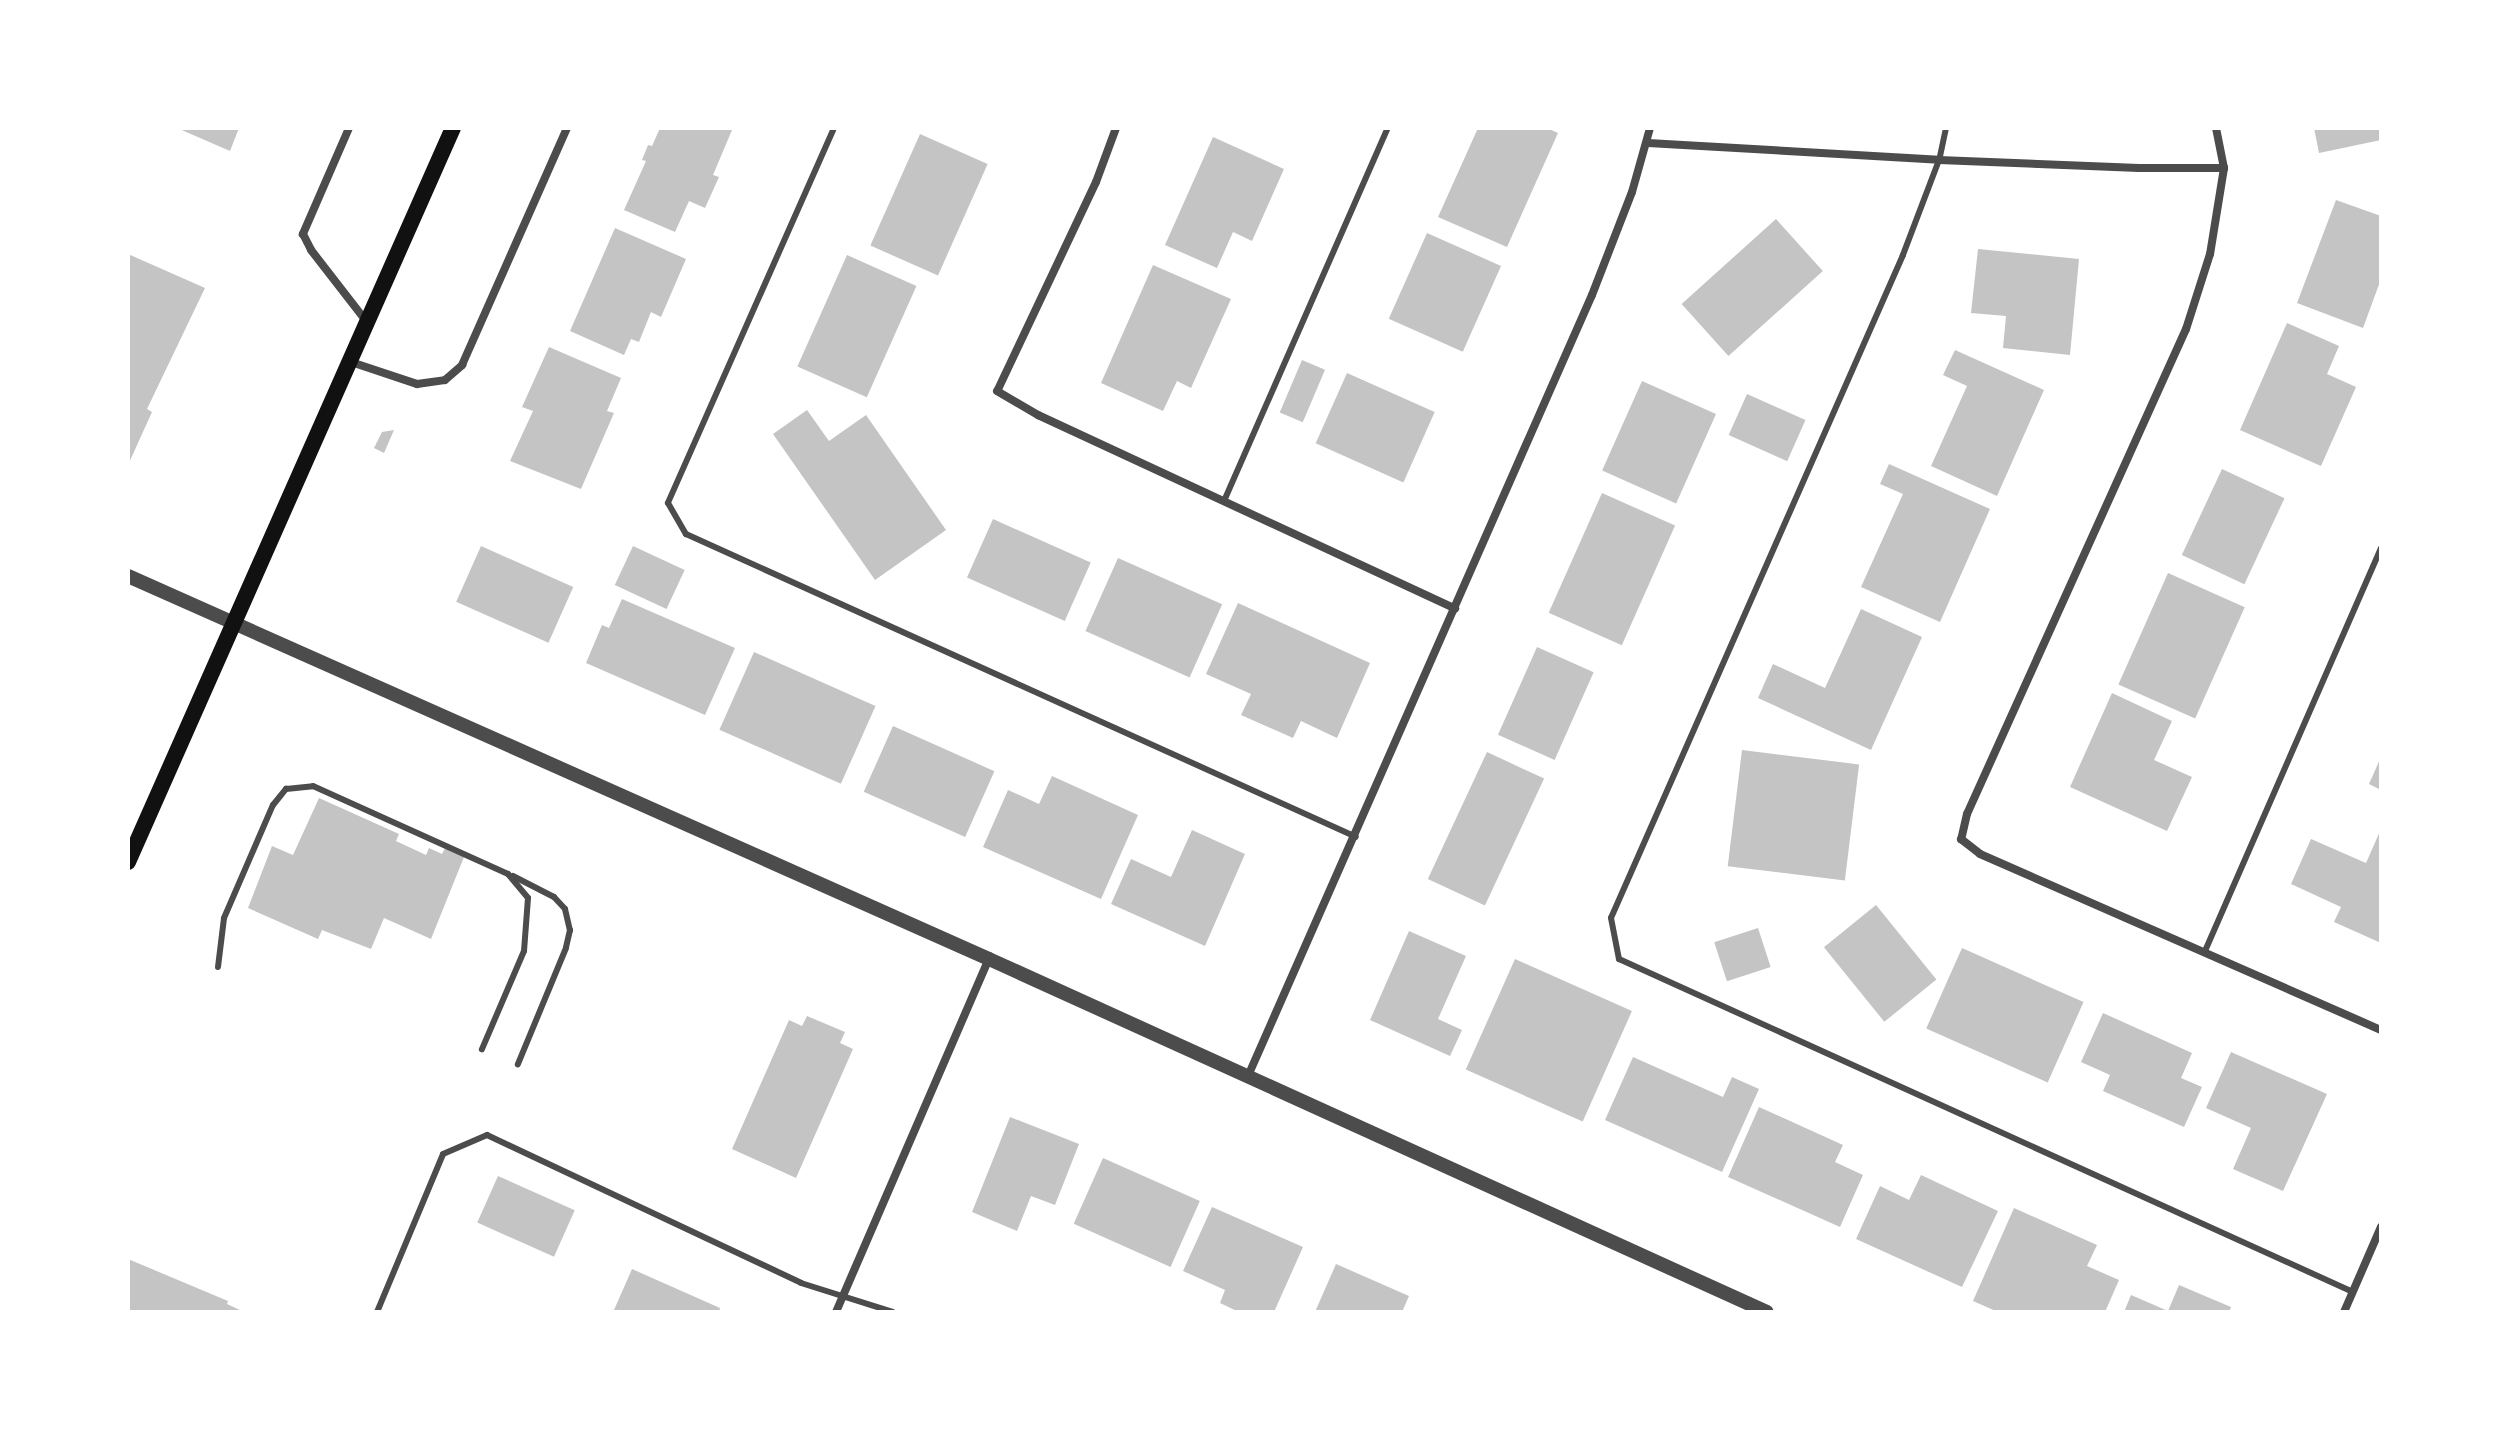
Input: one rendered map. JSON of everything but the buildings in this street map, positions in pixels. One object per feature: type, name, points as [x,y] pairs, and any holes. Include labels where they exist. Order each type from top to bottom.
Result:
[{"type":"main road","points":[[128,862],[453,128]]},
{"type":"street","points":[[349,128],[303,234],[311,250],[368,323]]},
{"type":"street","points":[[351,362],[417,384],[445,380],[462,365],[567,128]]},
{"type":"street","points":[[1116,128],[1096,182],[997,391],[1038,415],[1455,609]]},
{"type":"street","points":[[1248,1076],[1356,837],[1592,295],[1648,143],[1650,128]]},
{"type":"street","points":[[2216,128],[2224,168],[2210,254],[2186,329],[1967,814],[1961,839],[1980,854],[2381,1030]]},
{"type":"street","points":[[1648,143],[1939,160],[2224,168]]},
{"type":"street","points":[[128,576],[1248,1076],[1747,1308],[1767,1312]]},
{"type":"street","points":[[836,1312],[989,959]]},
{"type":"street","points":[[2344,1312],[2381,1227]]},
{"type":"lane","points":[[834,128],[668,503],[686,534],[1356,837]]},
{"type":"lane","points":[[1224,501],[1388,128]]},
{"type":"lane","points":[[1946,128],[1939,160],[1903,255],[1611,918],[1619,959],[2353,1292]]},
{"type":"lane","points":[[2205,951],[2381,548]]},
{"type":"lane","points":[[218,967],[224,918],[273,805],[286,789],[313,786],[508,874],[554,897],[565,909],[570,930],[566,948],[518,1064]]},
{"type":"lane","points":[[482,1049],[524,951],[528,898],[508,874]]},
{"type":"lane","points":[[377,1312],[443,1154],[487,1135],[801,1283],[893,1312]]}]
